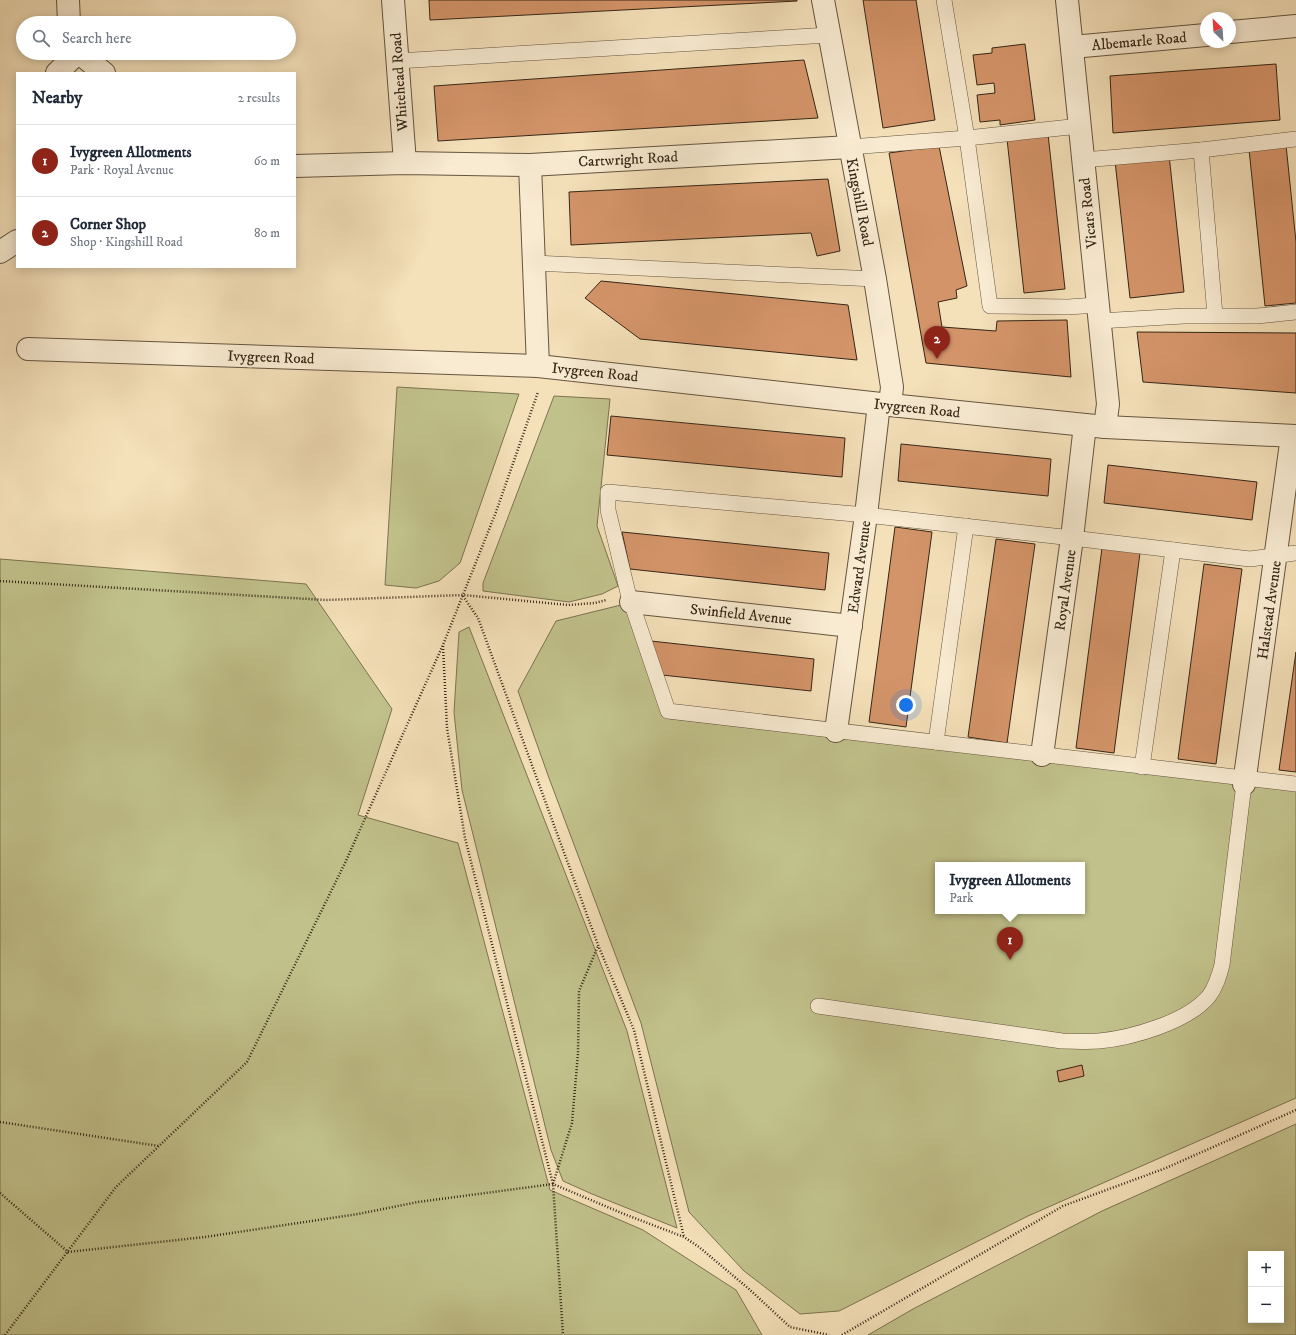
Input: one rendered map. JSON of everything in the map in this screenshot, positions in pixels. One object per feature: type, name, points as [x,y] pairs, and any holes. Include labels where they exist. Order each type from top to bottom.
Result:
[{"type":"street","points":[[68,0],[69,16]]},
{"type":"street","name":"Whitehead Road","points":[[393,0],[405,163]]},
{"type":"street","name":"Kingshill Road","points":[[823,0],[875,279],[892,387],[885,404]]},
{"type":"street","name":"Vicars Road","points":[[1066,0],[1108,404],[1095,426]]},
{"type":"street","points":[[1236,31],[1296,26]]},
{"type":"street","name":"Albemarle Road","points":[[1072,47],[1200,36]]},
{"type":"street","points":[[58,72],[71,60]]},
{"type":"street","points":[[87,60],[103,72]]},
{"type":"street","name":"Cartwright Road","points":[[296,166],[405,163],[530,165],[850,147]]},
{"type":"street","name":"Ivygreen Road","points":[[530,165],[538,366]]},
{"type":"street","points":[[0,252],[16,242]]},
{"type":"street","name":"Ivygreen Road","points":[[28,349],[538,366],[1095,426],[1294,436]]},
{"type":"street","name":"Edward Avenue","points":[[836,731],[866,515],[885,404]]},
{"type":"street","name":"Royal Avenue","points":[[1042,755],[1072,538],[1095,426]]},
{"type":"street","name":"Halstead Avenue","points":[[1245,781],[1286,554],[1294,436]]},
{"type":"street","name":"Swinfield Avenue","points":[[631,602],[851,626]]},
{"type":"lane","points":[[944,0],[967,138],[990,306],[1068,307],[1098,313],[1257,316],[1296,312]]},
{"type":"lane","points":[[397,61],[829,35]]},
{"type":"lane","points":[[850,147],[967,138],[1080,126]]},
{"type":"lane","points":[[1083,160],[1201,150],[1296,139]]},
{"type":"lane","points":[[1201,150],[1215,315]]},
{"type":"lane","points":[[534,263],[875,279]]},
{"type":"lane","points":[[1286,554],[1250,559],[866,515],[608,492],[608,510],[631,602],[668,711],[1142,766],[1245,781],[1296,784]]},
{"type":"lane","points":[[936,742],[966,526]]},
{"type":"lane","points":[[1142,766],[1173,550]]},
{"type":"lane","points":[[818,1006],[1062,1041],[1099,1041],[1131,1035],[1192,1012],[1209,996],[1217,983],[1222,965],[1245,781]]},
{"type":"path","points":[[5,1335],[116,1187],[247,1062],[345,863],[443,645],[496,512],[536,400],[538,391],[538,366]]},
{"type":"path","points":[[534,395],[536,400]]},
{"type":"path","points":[[0,581],[326,600],[463,595],[568,605],[595,603],[609,599]]},
{"type":"path","points":[[463,595],[478,618],[598,945],[634,1030],[684,1237]]},
{"type":"path","points":[[443,645],[447,728],[465,838],[553,1184],[563,1335]]},
{"type":"path","points":[[553,1184],[572,1123],[578,1053],[579,991],[598,945]]},
{"type":"path","points":[[842,1335],[1063,1206],[1166,1168],[1296,1110]]},
{"type":"path","points":[[0,1122],[158,1146]]},
{"type":"path","points":[[0,1193],[68,1252],[205,1237],[358,1214],[418,1202],[553,1184],[684,1237],[699,1247],[749,1289],[790,1327],[829,1335]]},
{"type":"green space","points":[[397,387],[519,394],[460,563],[439,581],[416,588],[385,585]]},
{"type":"green space","points":[[554,396],[610,399],[597,526],[618,586],[602,594],[569,602],[483,591],[483,583]]},
{"type":"green space","points":[[0,559],[306,584],[392,709],[358,815],[458,843],[550,1190],[643,1230],[736,1290],[762,1335],[0,1335]]},
{"type":"green space","points":[[625,604],[665,718],[1296,790],[1296,1098],[1028,1216],[839,1311],[800,1314],[744,1271],[689,1212],[641,1023],[518,691],[556,621]]},
{"type":"green space","points":[[469,627],[627,1031],[677,1228],[563,1181],[551,1150],[462,790],[454,712],[459,632]]},
{"type":"green space","points":[[1296,1124],[1296,1335],[868,1335],[913,1309],[1102,1211]]},
{"type":"building","points":[[429,0],[797,0],[797,1],[430,20]]},
{"type":"building","points":[[863,0],[916,0],[935,120],[883,128]]},
{"type":"building","points":[[1025,44],[1035,120],[1000,125],[1000,120],[980,122],[977,95],[995,93],[994,83],[977,85],[973,55],[992,53],[992,48]]},
{"type":"building","points":[[804,60],[818,118],[438,141],[434,86]]},
{"type":"building","points":[[1276,64],[1280,120],[1113,133],[1110,76]]},
{"type":"building","points":[[1048,134],[1065,289],[1024,293],[1007,139]]},
{"type":"building","points":[[1286,145],[1296,242],[1296,303],[1265,306],[1249,149]]},
{"type":"building","points":[[939,146],[967,286],[956,290],[957,298],[938,302],[942,327],[996,331],[997,321],[1067,320],[1071,377],[926,363],[889,153]]},
{"type":"building","points":[[1169,155],[1184,292],[1130,298],[1115,161]]},
{"type":"building","points":[[828,179],[840,251],[817,256],[811,233],[571,245],[569,192]]},
{"type":"building","points":[[601,281],[848,305],[857,360],[640,339],[585,298]]},
{"type":"building","points":[[1137,332],[1296,333],[1296,393],[1143,382]]},
{"type":"building","points":[[611,416],[845,438],[842,477],[607,455]]},
{"type":"building","points":[[901,444],[1051,459],[1048,496],[898,481]]},
{"type":"building","points":[[1108,465],[1257,482],[1252,520],[1104,503]]},
{"type":"building","points":[[895,527],[932,532],[906,727],[869,722]]},
{"type":"building","points":[[622,532],[829,553],[825,590],[630,569]]},
{"type":"building","points":[[996,539],[1035,544],[1007,743],[968,737]]},
{"type":"building","points":[[1102,548],[1140,553],[1114,753],[1076,748]]},
{"type":"building","points":[[1204,564],[1242,569],[1216,764],[1178,759]]},
{"type":"building","points":[[651,641],[814,659],[811,691],[662,675]]},
{"type":"building","points":[[1296,652],[1296,772],[1279,770]]},
{"type":"building","points":[[1082,1065],[1084,1076],[1059,1082],[1057,1071]]},
{"type":"place","name":"Corner Shop","points":[[937,359]]},
{"type":"place","name":"Ivygreen Allotments","points":[[1010,960]]}]
